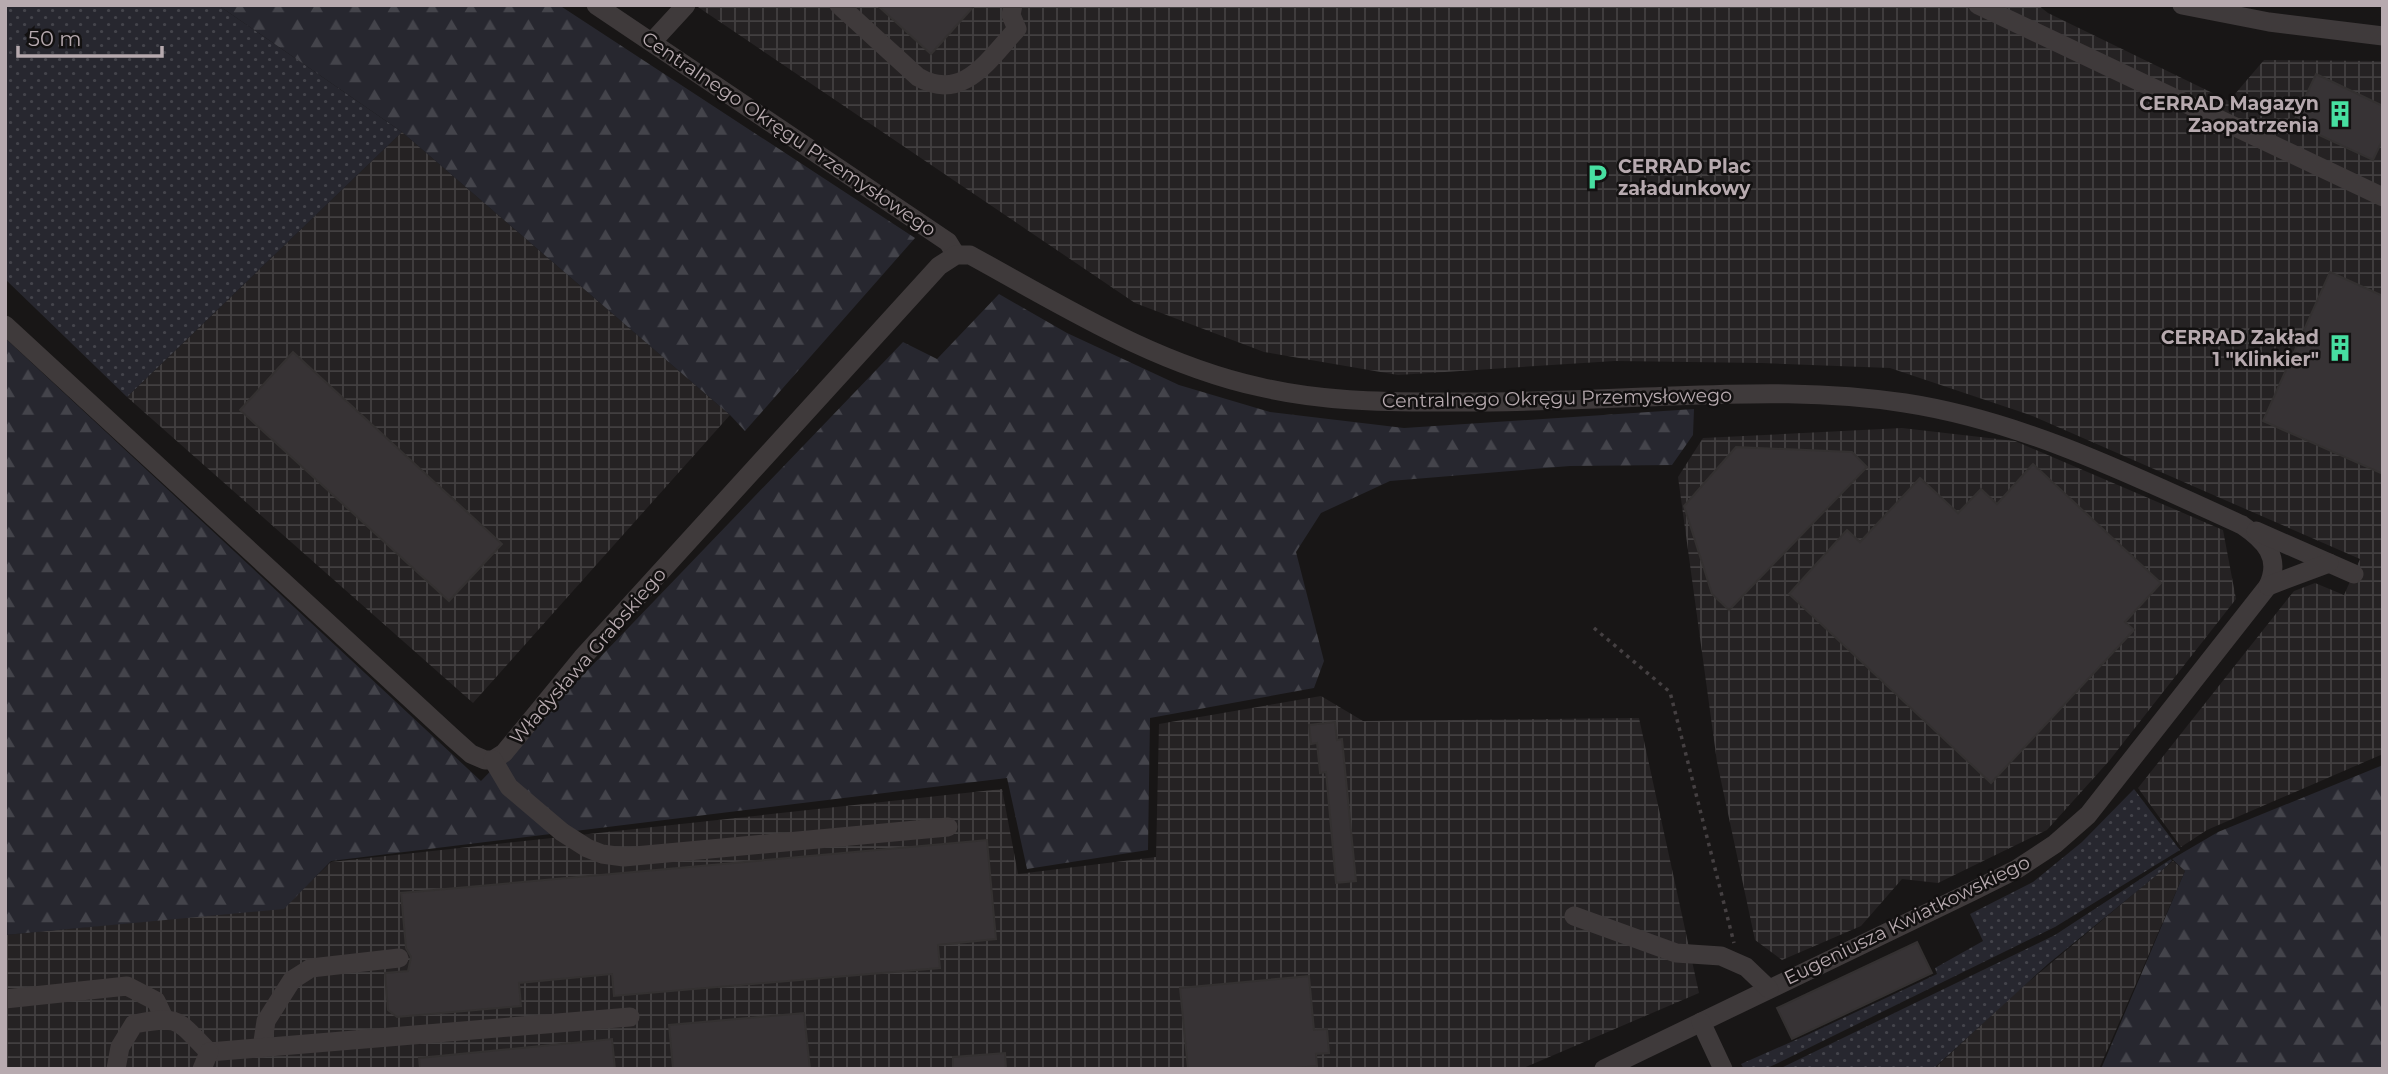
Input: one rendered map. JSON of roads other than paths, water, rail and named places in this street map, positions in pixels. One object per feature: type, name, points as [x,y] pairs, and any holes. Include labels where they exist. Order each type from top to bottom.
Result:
[{"type":"street","name":"Centralnego Okręgu Przemysłowego","points":[[596,5],[948,242],[956,254],[970,255],[1088,320],[1155,353],[1222,377],[1300,395],[1374,402],[1489,403],[1773,393],[1845,396],[1905,403],[1956,413],[2059,445],[2242,525],[2264,542],[2273,563],[2269,586]]},
{"type":"street","points":[[652,42],[686,5]]},
{"type":"street","points":[[839,5],[918,77],[931,85],[946,87],[969,79],[1017,29],[1011,15],[1013,5]]},
{"type":"street","points":[[1978,5],[2383,197]]},
{"type":"street","points":[[2182,5],[2270,22],[2383,36]]},
{"type":"street","name":"Władysława Grabskiego","points":[[5,325],[453,738],[478,757],[493,760],[517,739],[582,658],[929,276],[956,254]]},
{"type":"street","points":[[2242,525],[2354,574]]},
{"type":"street","points":[[2269,586],[2329,563]]},
{"type":"street","name":"Eugeniusza Kwiatkowskiego","points":[[1604,1069],[1972,892],[2017,869],[2064,838],[2088,815],[2269,586]]},
{"type":"street","points":[[493,760],[509,787],[534,809],[587,848],[602,854],[624,857],[948,827]]},
{"type":"street","points":[[1574,916],[1676,953],[1721,956],[1740,964],[1769,989]]},
{"type":"street","points":[[262,1048],[266,1021],[292,980],[311,968],[399,958]]},
{"type":"street","points":[[5,999],[127,986],[156,1001],[164,1018]]},
{"type":"street","points":[[116,1069],[120,1047],[134,1024],[164,1018],[179,1022],[205,1060],[262,1048],[630,1017]]},
{"type":"street","points":[[1701,1022],[1723,1069]]},
{"type":"place","name":"CERRAD Magazyn Zaopatrzenia","points":[[2340,114]]},
{"type":"place","name":"CERRAD Plac załadunkowy","points":[[1597,177]]},
{"type":"place","name":"CERRAD Zakład 1 \"Klinkier\"","points":[[2340,348]]}]
